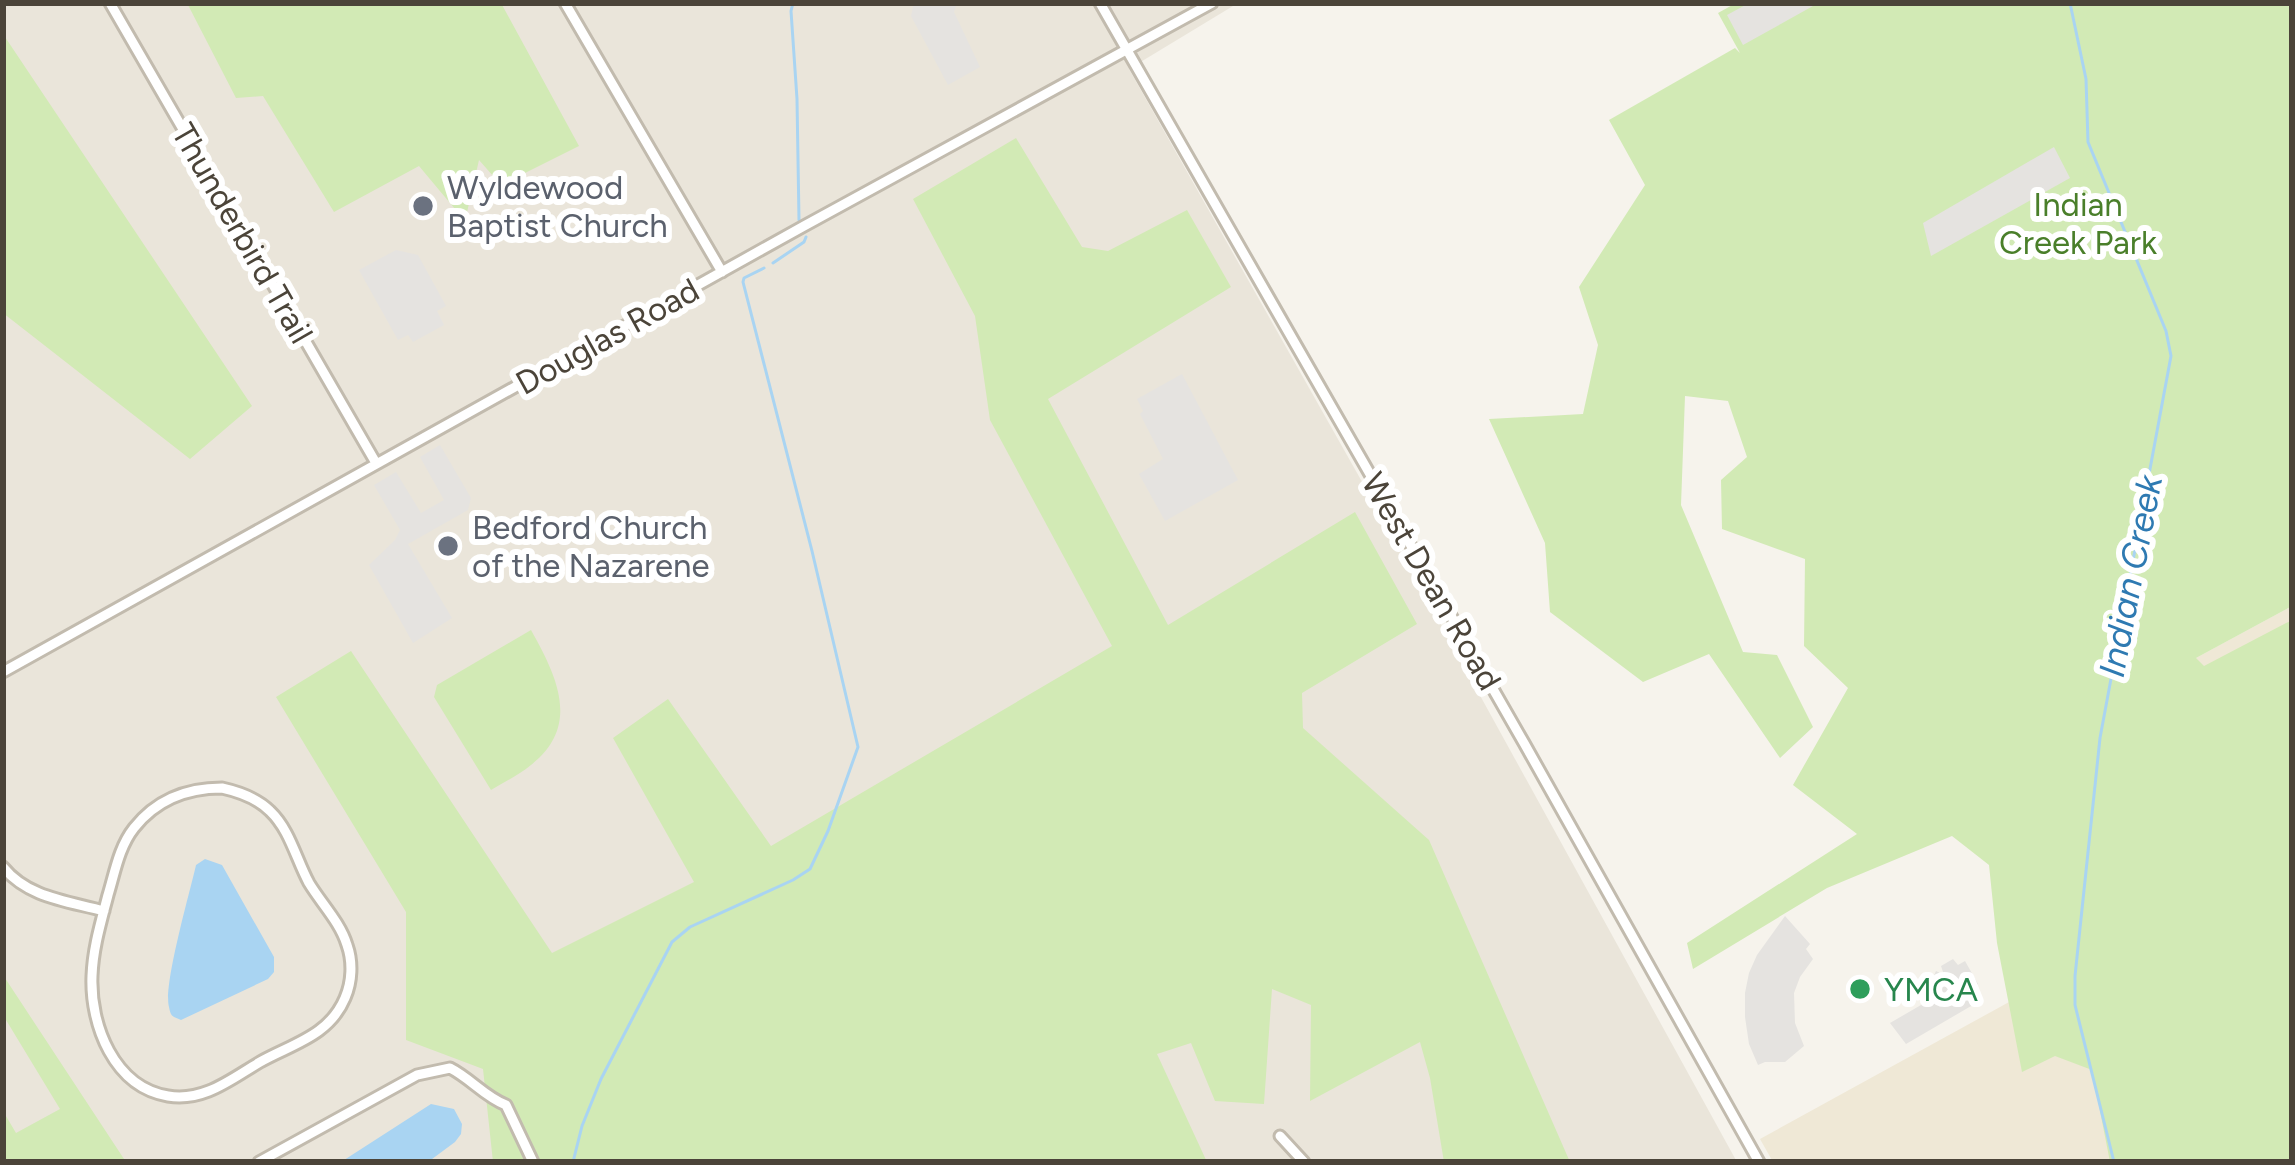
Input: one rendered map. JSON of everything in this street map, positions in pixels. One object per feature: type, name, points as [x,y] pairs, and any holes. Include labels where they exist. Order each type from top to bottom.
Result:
[{"type":"street","name":"Thunderbird Trail","points":[[110,3],[376,463]]},
{"type":"street","points":[[565,3],[722,272]]},
{"type":"street","name":"West Dean Road","points":[[1100,3],[1533,757],[1759,1162]]},
{"type":"street","name":"Douglas Road","points":[[3,672],[1212,3]]},
{"type":"street","points":[[222,788],[242,794],[263,804],[278,819],[309,882],[343,935],[350,955],[348,990],[339,1010],[320,1032],[215,1089],[183,1096],[154,1092],[122,1070],[98,1020],[92,976],[104,911],[120,851],[146,814],[164,801],[196,790],[222,788]]},
{"type":"street","points":[[3,867],[34,892],[104,911]]},
{"type":"street","points":[[259,1162],[417,1076],[450,1068],[506,1105],[533,1162]]},
{"type":"street","points":[[1280,1136],[1304,1162]]},
{"type":"shaded area","points":[[3,3],[1238,3],[1129,69],[1737,1162],[3,1162]]},
{"type":"shaded area","points":[[914,3],[957,3],[954,12],[980,67],[948,85],[911,16]]},
{"type":"shaded area","points":[[1749,3],[1813,6],[1743,45],[1727,15]]},
{"type":"shaded area","points":[[2054,147],[2070,178],[1931,256],[1923,223]]},
{"type":"shaded area","points":[[396,250],[418,255],[446,306],[437,311],[444,325],[413,342],[408,335],[398,340],[359,270]]},
{"type":"shaded area","points":[[1182,374],[1238,480],[1165,521],[1139,474],[1163,459],[1137,399]]},
{"type":"shaded area","points":[[440,445],[471,498],[468,510],[408,544],[452,618],[413,643],[369,565],[400,530],[374,485],[396,472],[421,513],[444,500],[420,457]]},
{"type":"shaded area","points":[[2292,606],[2292,1162],[1773,1162],[1760,1139],[2020,996],[2009,759]]},
{"type":"shaded area","points":[[1785,916],[1810,944],[1806,949],[1813,959],[1794,993],[1795,1023],[1804,1046],[1785,1062],[1758,1065],[1749,1044],[1745,993],[1757,955]]},
{"type":"shaded area","points":[[1953,959],[1958,965],[1965,961],[1978,984],[1973,988],[1978,1002],[1906,1044],[1890,1023],[1921,1005],[1936,971],[1944,975],[1941,966]]},
{"type":"green space","points":[[187,3],[501,3],[579,146],[501,185],[479,160],[465,221],[419,166],[334,212],[263,96],[236,98]]},
{"type":"green space","name":"Indian Creek Park","points":[[1736,3],[2292,3],[2292,606],[2196,658],[2204,666],[2292,620],[2292,1162],[2110,1162],[2092,1070],[2055,1056],[2022,1072],[1997,943],[1989,865],[1952,836],[1827,888],[1693,969],[1687,943],[1857,834],[1793,785],[1848,688],[1804,646],[1805,559],[1722,529],[1721,480],[1747,457],[1728,401],[1685,396],[1681,505],[1743,652],[1777,655],[1813,727],[1780,758],[1709,654],[1643,682],[1550,612],[1545,543],[1489,419],[1583,414],[1598,345],[1579,287],[1645,185],[1609,120],[1735,48],[1740,53],[1718,13]]},
{"type":"green space","points":[[3,34],[252,406],[190,459],[3,313]]},
{"type":"green space","points":[[1016,138],[1082,247],[1108,251],[1187,210],[1231,287],[1048,399],[1168,625],[1355,512],[1417,624],[1302,693],[1303,728],[1429,840],[1570,1162],[1444,1162],[1420,1042],[1310,1101],[1311,1005],[1272,989],[1264,1104],[1215,1101],[1191,1043],[1157,1054],[1207,1162],[493,1162],[483,1069],[406,1040],[406,912],[276,697],[351,651],[552,953],[694,882],[613,738],[668,699],[771,846],[1112,646],[990,420],[975,316],[913,199]]},
{"type":"green space","points":[[531,630],[560,699],[556,733],[531,765],[491,790],[434,697],[437,685]]},
{"type":"green space","points":[[3,975],[126,1162],[3,1162],[3,1111],[16,1133],[60,1109],[3,1015]]},
{"type":"water","points":[[205,859],[222,865],[274,957],[274,972],[181,1020],[170,1010],[170,980],[196,865]]},
{"type":"water","points":[[431,1104],[454,1109],[462,1124],[455,1142],[428,1162],[341,1162]]},
{"type":"waterway","points":[[793,3],[799,220]]},
{"type":"waterway","name":"Indian Creek","points":[[2070,3],[2086,79],[2088,142],[2166,331],[2171,356],[2100,738],[2075,976],[2075,1005],[2114,1162]]},
{"type":"waterway","points":[[773,263],[806,237]]},
{"type":"waterway","points":[[573,1162],[601,1079],[672,942],[690,927],[810,869],[858,747],[743,282],[764,268]]},
{"type":"place","name":"Wyldewood Baptist Church","points":[[423,206]]},
{"type":"place","name":"Bedford Church of the Nazarene","points":[[448,546]]},
{"type":"place","name":"YMCA","points":[[1860,989]]}]
